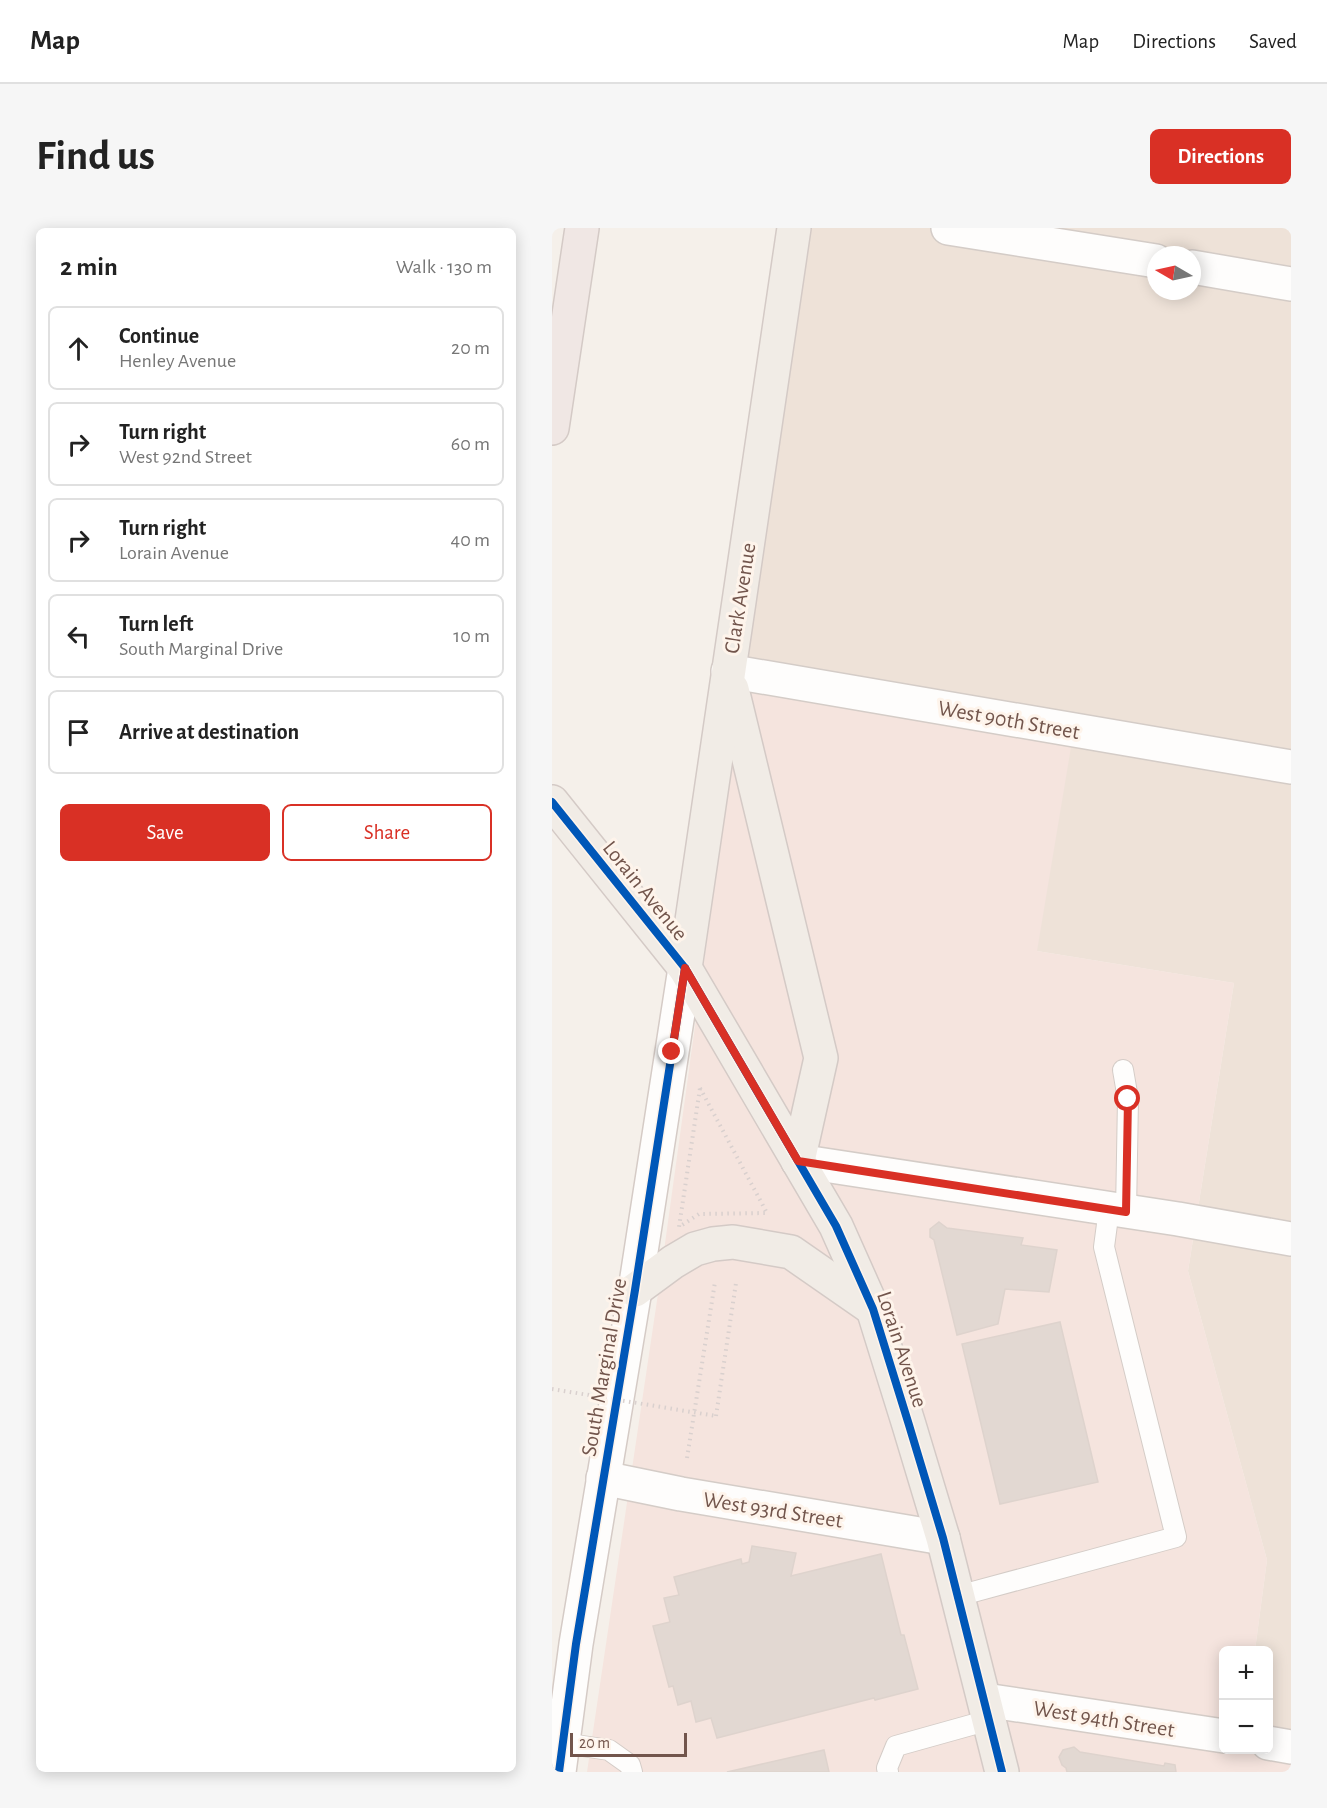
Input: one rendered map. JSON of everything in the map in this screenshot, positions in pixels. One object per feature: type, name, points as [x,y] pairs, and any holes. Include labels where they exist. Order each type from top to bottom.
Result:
[{"type":"highway","points":[[552,428],[582,228]]},
{"type":"main road","name":"Clark Avenue","points":[[685,968],[795,228]]},
{"type":"main road","points":[[728,671],[821,1058],[798,1161]]},
{"type":"main road","name":"Lorain Avenue","points":[[552,802],[685,968],[837,1226],[873,1309],[943,1538],[1002,1772]]},
{"type":"main road","points":[[635,1290],[695,1249],[733,1242],[791,1252],[873,1309]]},
{"type":"street","points":[[948,228],[1076,238],[1147,258]]},
{"type":"street","points":[[1201,269],[1291,284]]},
{"type":"street","name":"West 90th Street","points":[[728,671],[1291,766]]},
{"type":"street","name":"South Marginal Drive","points":[[561,1757],[576,1644],[635,1290],[685,968]]},
{"type":"street","points":[[798,1161],[1291,1239]]},
{"type":"street","name":"West 93rd Street","points":[[603,1478],[681,1494],[943,1538]]},
{"type":"street","name":"West 94th Street","points":[[987,1710],[1219,1735]]},
{"type":"street","points":[[1273,1744],[1291,1747]]},
{"type":"lane","points":[[958,1596],[1176,1537],[1104,1247],[1118,1210],[1128,1099],[1123,1070]]},
{"type":"lane","points":[[888,1772],[887,1768],[896,1746],[987,1710]]},
{"type":"lane","points":[[561,1757],[609,1750],[630,1765],[632,1772]]},
{"type":"path","points":[[700,1088],[766,1213],[699,1214],[679,1227],[700,1088]]},
{"type":"path","points":[[687,1462],[715,1281],[722,1275]]},
{"type":"path","points":[[552,1389],[716,1416],[736,1284],[732,1276]]},
{"type":"shaded area","points":[[809,228],[1291,228],[1291,1733],[1273,1730],[1273,1646],[1256,1646],[1267,1560],[1188,1271],[1234,983],[1037,951],[742,686]]},
{"type":"shaded area","points":[[742,686],[1072,741],[1037,951],[1234,983],[1188,1271],[1267,1560],[1256,1646],[1219,1646],[1219,1754],[1273,1754],[1273,1746],[1291,1733],[1291,1772],[587,1772],[659,1287]]},
{"type":"building","points":[[939,1222],[947,1228],[1023,1238],[1021,1245],[1057,1250],[1049,1292],[1005,1289],[998,1324],[957,1335],[934,1240],[930,1237],[930,1229]]},
{"type":"building","points":[[1060,1322],[1098,1482],[1000,1504],[962,1344]]},
{"type":"building","points":[[752,1546],[796,1553],[791,1576],[881,1554],[901,1635],[904,1635],[918,1689],[717,1738],[711,1718],[696,1722],[691,1701],[678,1705],[673,1686],[669,1687],[653,1626],[670,1622],[664,1598],[679,1595],[674,1577],[741,1559],[742,1564],[749,1562]]},
{"type":"building","points":[[1074,1747],[1080,1752],[1164,1766],[1165,1763],[1175,1765],[1176,1772],[1067,1772],[1059,1757],[1063,1750]]},
{"type":"building","points":[[824,1750],[829,1772],[727,1772]]},
{"type":"cycle path","points":[[552,802],[685,968],[836,1226],[873,1309],[909,1425],[943,1538],[1002,1772]]},
{"type":"cycle path","points":[[559,1772],[576,1644],[635,1290],[685,968]]},
{"type":"route","points":[[672,1052],[685,968],[798,1161],[1126,1212],[1128,1099]]}]
